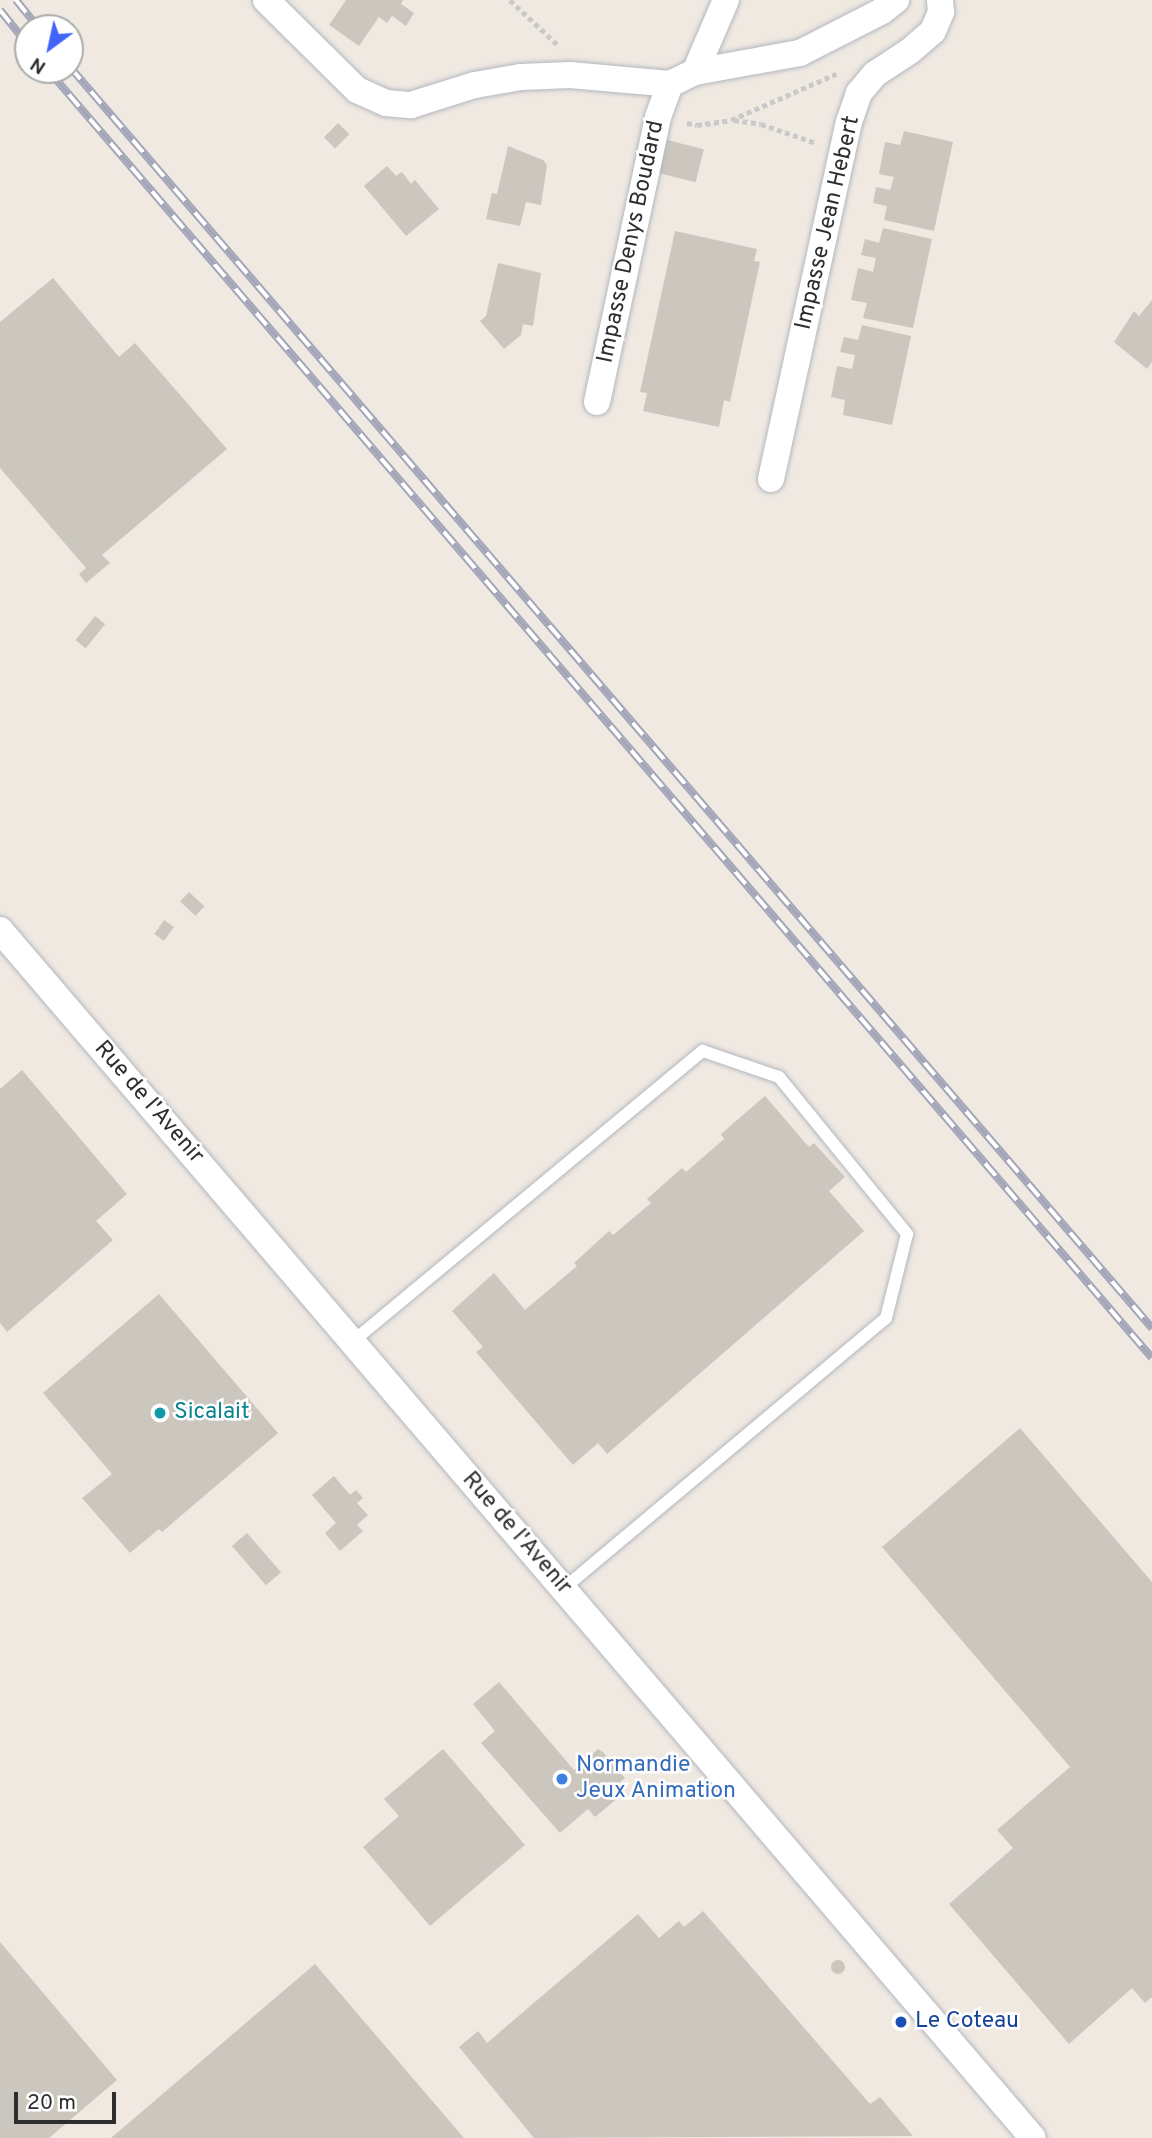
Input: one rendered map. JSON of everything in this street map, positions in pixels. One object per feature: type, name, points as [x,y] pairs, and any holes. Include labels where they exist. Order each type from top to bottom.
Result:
[{"type":"street","points":[[266,0],[357,90],[386,103],[411,105],[475,85],[521,76],[570,75],[670,84],[695,72],[800,53],[882,11],[896,0]]},
{"type":"street","points":[[695,72],[726,0]]},
{"type":"street","name":"Impasse Jean Hebert","points":[[771,480],[842,155],[859,93],[875,74],[910,51],[933,31],[941,12],[940,0]]},
{"type":"street","name":"Impasse Denys Boudard","points":[[597,402],[658,117],[670,84]]},
{"type":"street","name":"Rue de l'Avenir","points":[[0,930],[1033,2138]]},
{"type":"lane","points":[[352,1342],[703,1051],[779,1077],[907,1234],[886,1318],[564,1589]]},
{"type":"path","points":[[510,0],[564,50]]},
{"type":"path","points":[[684,122],[696,125],[730,120],[856,65],[875,74]]},
{"type":"path","points":[[730,120],[789,132],[842,155]]},
{"type":"building","points":[[346,0],[403,0],[401,4],[414,13],[406,26],[392,16],[387,23],[379,17],[359,46],[329,25]]},
{"type":"building","points":[[338,123],[349,134],[335,148],[324,137]]},
{"type":"building","points":[[904,131],[953,142],[934,231],[884,220],[887,206],[873,203],[876,187],[890,190],[894,177],[879,174],[885,142],[900,145]]},
{"type":"building","points":[[667,140],[704,149],[696,182],[659,173]]},
{"type":"building","points":[[508,146],[543,160],[547,165],[541,205],[526,202],[520,226],[486,219],[492,193],[497,194]]},
{"type":"building","points":[[387,166],[396,176],[402,172],[411,184],[415,180],[439,209],[406,236],[364,186]]},
{"type":"building","points":[[883,228],[932,239],[913,328],[863,318],[867,303],[851,300],[858,268],[873,272],[876,258],[861,255],[865,239],[879,243]]},
{"type":"building","points":[[675,231],[757,249],[754,261],[760,262],[730,402],[724,400],[719,427],[643,411],[647,393],[640,392]]},
{"type":"building","points":[[498,263],[541,273],[533,326],[523,324],[521,335],[504,349],[480,321],[486,316]]},
{"type":"building","points":[[53,278],[119,357],[135,343],[227,449],[102,555],[110,563],[86,583],[79,574],[86,568],[0,468],[0,322]]},
{"type":"building","points":[[1152,300],[1152,362],[1147,369],[1114,342],[1134,311],[1139,316]]},
{"type":"building","points":[[862,325],[911,336],[892,425],[843,415],[845,400],[831,397],[837,366],[852,369],[855,355],[840,352],[844,337],[858,340]]},
{"type":"building","points":[[95,616],[105,624],[86,648],[75,640]]},
{"type":"building","points":[[189,892],[204,906],[195,916],[180,902]]},
{"type":"building","points":[[164,920],[174,927],[164,941],[154,934]]},
{"type":"building","points":[[22,1070],[127,1194],[96,1221],[113,1240],[7,1332],[0,1323],[0,1089]]},
{"type":"building","points":[[765,1096],[809,1147],[814,1143],[845,1177],[829,1191],[864,1231],[607,1454],[598,1443],[573,1465],[476,1352],[483,1347],[452,1311],[494,1273],[525,1310],[577,1266],[574,1263],[609,1231],[613,1235],[651,1203],[647,1199],[682,1168],[686,1172],[724,1139],[721,1134]]},
{"type":"building","name":"Sicalait","points":[[159,1294],[278,1433],[162,1532],[159,1529],[130,1553],[82,1498],[112,1474],[43,1393]]},
{"type":"building","points":[[1020,1428],[1152,1582],[1152,1997],[1145,2003],[1132,1988],[1069,2044],[949,1904],[1013,1848],[997,1830],[1070,1767],[882,1547]]},
{"type":"building","points":[[334,1476],[350,1495],[356,1490],[363,1498],[357,1503],[368,1515],[357,1525],[363,1531],[340,1551],[325,1533],[336,1523],[312,1495]]},
{"type":"building","points":[[247,1533],[281,1572],[266,1585],[232,1546]]},
{"type":"building","points":[[499,1682],[574,1770],[598,1749],[603,1752],[625,1778],[611,1790],[618,1798],[595,1817],[588,1809],[560,1833],[481,1743],[495,1731],[473,1704]]},
{"type":"building","points":[[443,1749],[525,1845],[430,1926],[363,1847],[399,1816],[384,1799]]},
{"type":"building","points":[[703,1911],[870,2104],[880,2097],[913,2136],[534,2138],[459,2047],[478,2031],[487,2043],[638,1914],[659,1938],[679,1921],[684,1927]]},
{"type":"building","points":[[0,1942],[117,2080],[49,2138],[0,2138]]},
{"type":"building","points":[[838,1960],[843,1962],[843,1972],[838,1974],[833,1972],[831,1967],[833,1962]]},
{"type":"building","points":[[315,1964],[464,2138],[111,2138]]},
{"type":"railway","points":[[16,0],[28,14]]},
{"type":"railway","points":[[0,10],[14,28]]},
{"type":"railway","points":[[84,83],[1152,1328]]},
{"type":"railway","points":[[60,84],[1152,1358]]},
{"type":"place","name":"Sicalait","points":[[160,1413]]},
{"type":"place","name":"Normandie Jeux Animation","points":[[562,1779]]},
{"type":"place","name":"Le Coteau","points":[[901,2022]]}]
